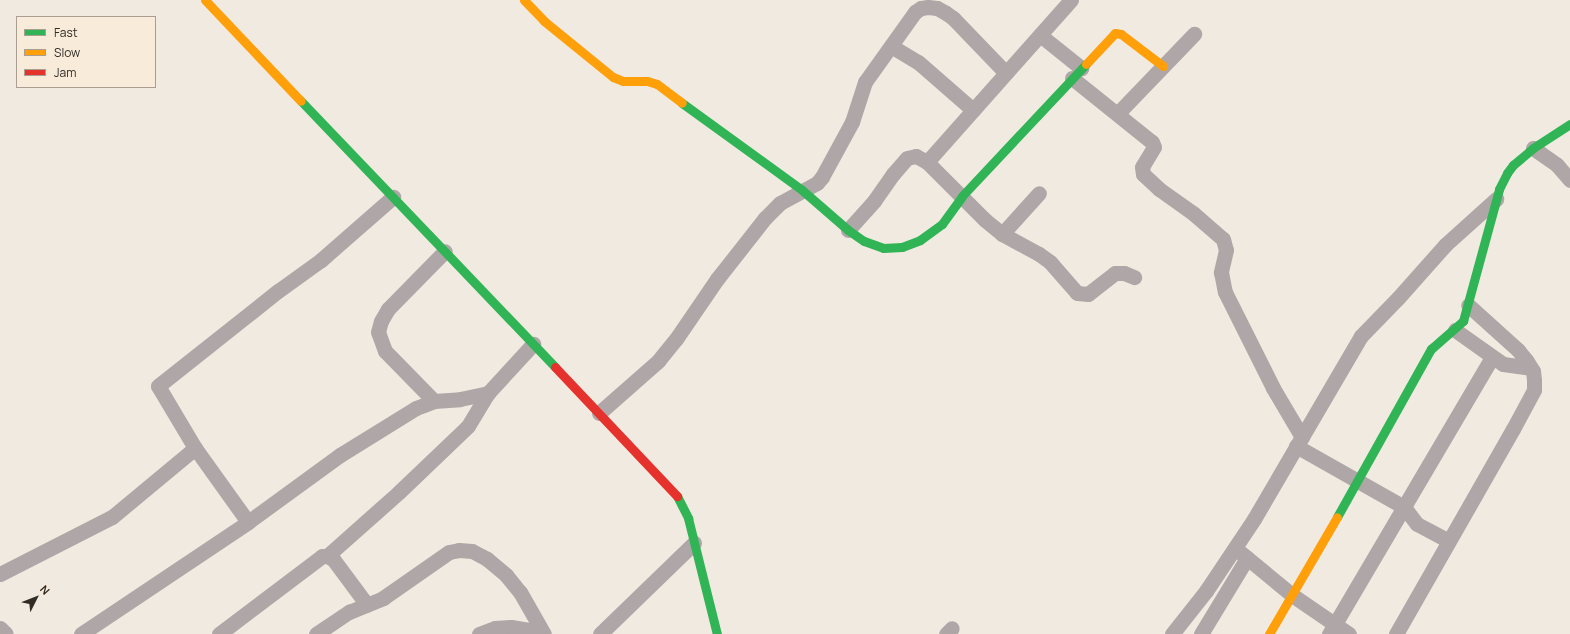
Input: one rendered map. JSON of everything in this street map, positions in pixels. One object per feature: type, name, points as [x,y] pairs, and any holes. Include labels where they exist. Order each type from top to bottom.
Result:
[{"type":"street","points":[[204,0],[672,490],[681,503],[688,518],[717,634]]},
{"type":"street","points":[[524,0],[544,21],[613,77],[623,81],[646,81],[657,84],[802,190],[848,230],[864,241],[883,248],[902,247],[920,240],[934,232],[942,224],[962,196],[1112,35],[1117,32],[1163,66]]},
{"type":"street","points":[[927,162],[1071,0]]},
{"type":"street","points":[[599,413],[662,356],[676,339],[717,279],[765,218],[780,204],[802,190],[817,183],[852,122],[866,82],[915,12],[921,8],[937,8],[953,18],[1006,73]]},
{"type":"street","points":[[1118,113],[1194,34]]},
{"type":"street","points":[[1040,35],[1076,73],[1118,113],[1154,144],[1153,149],[1142,167],[1142,171],[1147,179],[1194,214],[1220,235],[1225,242],[1226,250],[1221,272],[1225,292],[1299,442],[1404,507],[1417,524],[1449,541]]},
{"type":"street","points":[[891,46],[918,62],[972,110]]},
{"type":"street","points":[[1269,634],[1359,480],[1431,349],[1441,339],[1455,330],[1463,321],[1496,200],[1507,172],[1533,148],[1570,124]]},
{"type":"street","points":[[1533,148],[1557,165],[1570,180]]},
{"type":"street","points":[[848,230],[874,201],[893,174],[907,158],[916,156],[927,162],[985,220],[1002,234],[1039,254],[1050,262],[1077,293],[1081,295],[1093,291],[1114,273],[1124,273],[1134,277]]},
{"type":"street","points":[[1002,234],[1040,193]]},
{"type":"street","points":[[248,522],[195,448],[159,391],[158,386],[278,291],[321,260],[393,197]]},
{"type":"street","points":[[1172,634],[1206,591],[1235,548],[1361,336],[1398,298],[1444,245],[1496,200]]},
{"type":"street","points":[[434,401],[385,350],[378,332],[381,321],[388,309],[445,251]]},
{"type":"street","points":[[1396,634],[1534,390],[1534,380],[1531,368],[1518,350],[1468,305]]},
{"type":"street","points":[[1455,330],[1492,357],[1509,366],[1531,368]]},
{"type":"street","points":[[219,634],[322,556],[326,556],[399,492],[468,426],[488,393],[533,344]]},
{"type":"street","points":[[1331,629],[1492,357]]},
{"type":"street","points":[[81,634],[248,522],[340,455],[416,408],[434,401],[460,399],[488,393]]},
{"type":"street","points":[[0,574],[112,517],[195,448]]},
{"type":"street","points":[[600,634],[694,543]]},
{"type":"street","points":[[1235,548],[1292,594],[1331,629],[1349,634]]},
{"type":"street","points":[[316,634],[349,612],[383,598],[449,552],[459,550],[472,551],[487,559],[506,575],[520,592],[543,633]]},
{"type":"street","points":[[326,556],[333,559],[367,605]]},
{"type":"street","points":[[1201,634],[1247,558]]},
{"type":"street","points":[[480,634],[495,628],[511,627],[543,633]]},
{"type":"street","points":[[0,628],[6,634]]},
{"type":"traffic: fast","points":[[682,103],[802,190],[848,230],[864,241],[883,248],[902,247],[920,240],[942,224],[962,196],[1086,64]]},
{"type":"traffic: fast","points":[[301,101],[555,367]]},
{"type":"traffic: fast","points":[[1337,517],[1431,349],[1463,321],[1499,189],[1507,173],[1513,165],[1533,148],[1570,124]]},
{"type":"traffic: fast","points":[[677,496],[688,518],[717,634]]},
{"type":"traffic: slow","points":[[205,0],[301,101]]},
{"type":"traffic: slow","points":[[524,0],[544,21],[613,77],[623,81],[647,81],[657,84],[682,103]]},
{"type":"traffic: slow","points":[[1086,64],[1115,33],[1121,34],[1163,66]]},
{"type":"traffic: slow","points":[[1269,634],[1337,517]]},
{"type":"traffic: jam","points":[[555,367],[677,496]]}]
